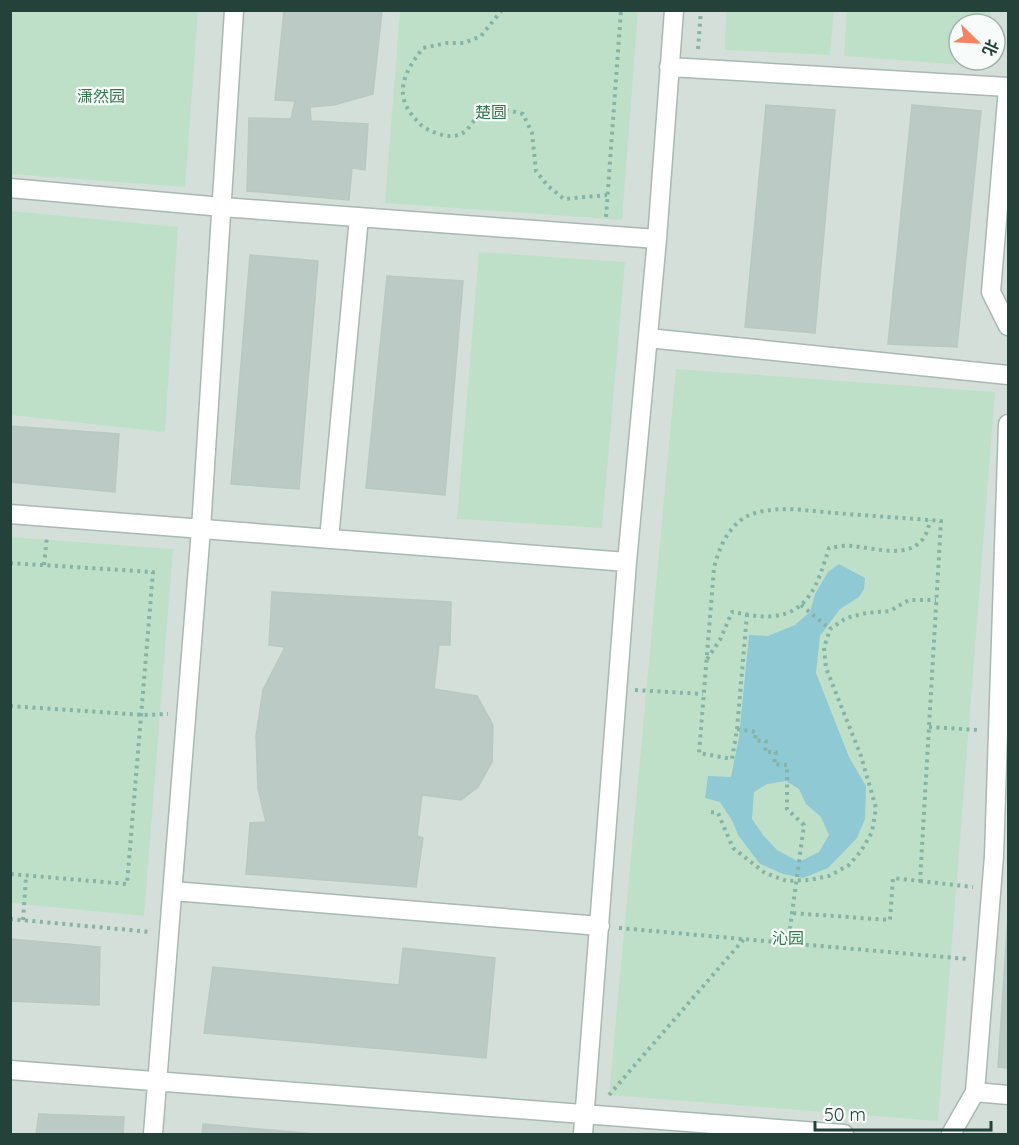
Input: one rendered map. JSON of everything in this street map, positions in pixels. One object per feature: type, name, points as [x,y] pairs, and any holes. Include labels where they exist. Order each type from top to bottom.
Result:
[{"type":"street","points":[[153,1134],[201,529],[234,10]]},
{"type":"street","points":[[583,1134],[627,562],[657,239],[674,10]]},
{"type":"street","points":[[669,67],[1008,87],[991,292],[1008,326]]},
{"type":"street","points":[[10,188],[222,207],[657,239]]},
{"type":"street","points":[[329,539],[358,217]]},
{"type":"street","points":[[648,338],[1008,375]]},
{"type":"street","points":[[951,1134],[975,1092],[991,889],[1001,856],[998,732],[1005,606],[1008,424]]},
{"type":"street","points":[[10,514],[627,562]]},
{"type":"street","points":[[173,891],[600,926]]},
{"type":"street","points":[[10,1070],[585,1116],[844,1134]]},
{"type":"street","points":[[975,1092],[1008,1095]]},
{"type":"path","points":[[502,10],[481,36],[464,43],[447,43],[423,48],[408,67],[402,92],[405,102],[409,113],[425,128],[449,136],[468,131],[479,116],[502,109],[523,114],[532,133],[536,171],[564,199],[607,195],[621,10]]},
{"type":"path","points":[[696,69],[701,10]]},
{"type":"path","points":[[747,614],[737,729],[732,759],[699,753],[714,568],[718,551],[725,537],[751,514],[784,509],[941,521],[920,882]]},
{"type":"path","points":[[44,565],[48,517]]},
{"type":"path","points":[[706,660],[720,640],[732,612],[773,617],[798,610],[814,590],[829,548],[850,545],[885,551],[906,551],[921,542],[929,530],[930,520]]},
{"type":"path","points":[[10,563],[153,572],[143,715],[127,884],[10,874]]},
{"type":"path","points":[[711,812],[718,813],[733,848],[765,873],[787,881],[796,881],[829,876],[849,865],[861,851],[872,832],[876,808],[861,756],[826,668],[824,648],[830,629],[846,618],[866,612],[890,611],[909,600],[936,600]]},
{"type":"path","points":[[801,605],[830,629]]},
{"type":"path","points":[[617,689],[703,694]]},
{"type":"path","points":[[10,705],[143,715],[187,714]]},
{"type":"path","points":[[929,727],[998,732]]},
{"type":"path","points":[[737,729],[756,732],[755,740],[766,741],[765,752],[776,752],[774,764],[787,765],[787,809],[804,825],[788,943]]},
{"type":"path","points":[[23,920],[26,876]]},
{"type":"path","points":[[791,913],[890,920],[893,878],[991,889]]},
{"type":"path","points":[[10,919],[170,934]]},
{"type":"path","points":[[600,926],[986,961]]},
{"type":"path","points":[[585,1116],[609,1095],[744,939]]},
{"type":"shaded area","points":[[10,11],[1008,11],[1008,1134],[11,1134]]},
{"type":"green space","name":"潇然园","points":[[10,11],[198,11],[185,187],[11,174]]},
{"type":"green space","name":"楚圆","points":[[400,11],[638,11],[622,220],[385,203]]},
{"type":"green space","points":[[726,11],[834,11],[830,55],[725,50]]},
{"type":"green space","points":[[847,11],[991,11],[947,12],[947,64],[844,56]]},
{"type":"green space","points":[[11,211],[178,227],[165,432],[11,415]]},
{"type":"green space","points":[[479,252],[625,262],[602,528],[457,519]]},
{"type":"green space","name":"沁园","points":[[676,369],[995,392],[938,1121],[609,1095]]},
{"type":"green space","points":[[10,537],[173,549],[144,916],[11,903]]},
{"type":"water","points":[[839,564],[865,578],[864,589],[859,597],[840,609],[820,636],[816,673],[849,757],[866,786],[865,819],[857,838],[828,868],[803,878],[783,874],[760,864],[738,835],[733,822],[720,802],[705,798],[708,776],[731,777],[739,737],[749,635],[768,636],[795,625],[810,612],[815,594],[828,572]],"holes":[[[786,781],[799,789],[806,804],[821,817],[829,835],[819,852],[799,862],[777,850],[752,819],[754,792],[767,784]]]},
{"type":"building","points":[[284,10],[382,11],[373,94],[334,105],[310,107],[311,121],[368,124],[365,170],[352,168],[349,200],[247,191],[249,118],[291,119],[295,101],[275,100]]},
{"type":"building","points":[[766,105],[835,110],[815,333],[745,327]]},
{"type":"building","points":[[912,105],[981,111],[957,347],[888,344]]},
{"type":"building","points":[[250,255],[318,261],[299,489],[231,484]]},
{"type":"building","points":[[387,276],[463,281],[445,495],[366,488]]},
{"type":"building","points":[[10,426],[119,434],[115,492],[10,482]]},
{"type":"building","points":[[272,592],[451,602],[450,645],[439,645],[434,689],[477,696],[493,725],[492,762],[478,787],[461,800],[422,795],[417,836],[423,838],[416,887],[246,874],[250,823],[266,822],[258,789],[256,736],[263,690],[285,647],[269,645]]},
{"type":"building","points":[[1008,915],[1008,1068],[998,1067]]},
{"type":"building","points":[[10,939],[100,947],[99,1005],[10,1001]]},
{"type":"building","points":[[403,948],[495,958],[486,1058],[204,1033],[213,967],[399,985]]},
{"type":"building","points":[[39,1114],[124,1117],[123,1134],[36,1134]]},
{"type":"building","points":[[203,1124],[315,1134],[202,1134]]}]
